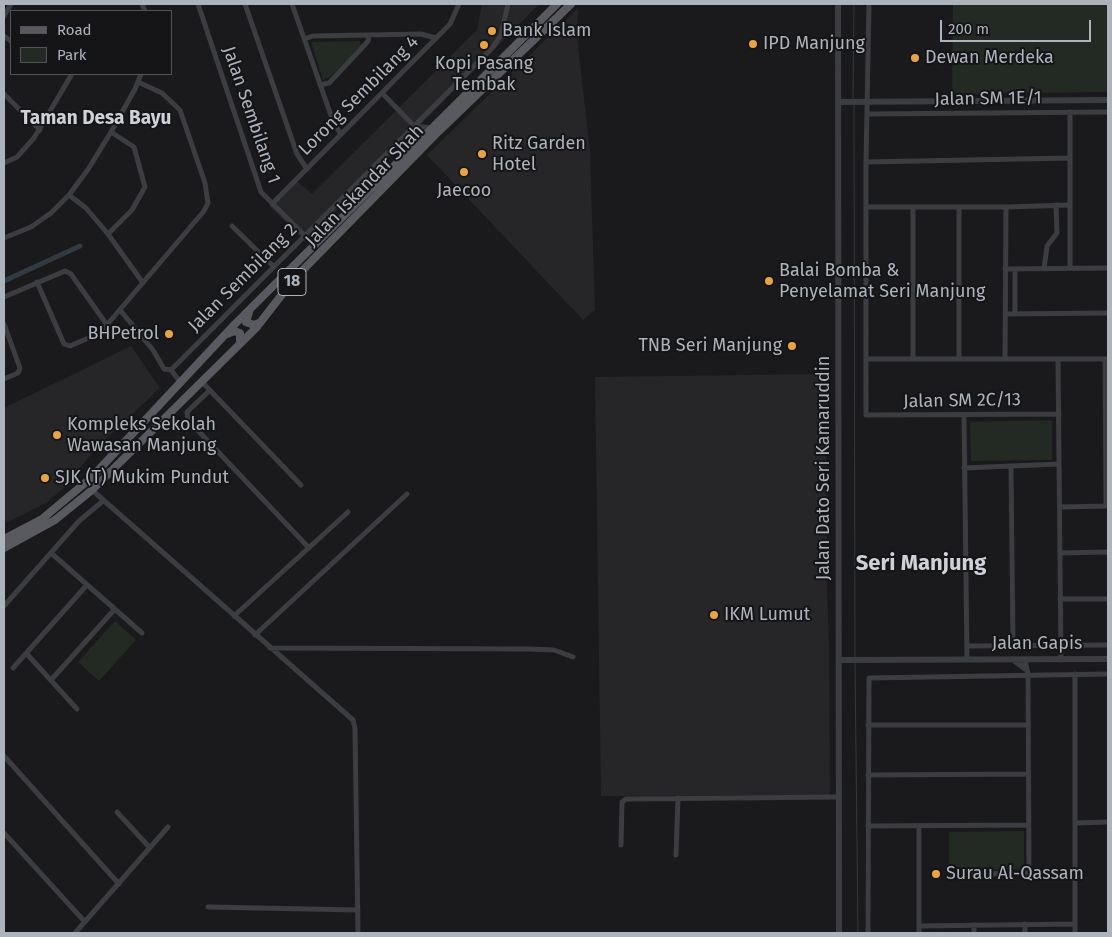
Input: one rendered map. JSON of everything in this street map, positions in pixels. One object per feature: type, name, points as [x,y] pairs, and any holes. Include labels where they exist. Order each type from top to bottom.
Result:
[{"type":"main road","points":[[533,27],[552,4]]},
{"type":"main road","name":"Jalan Iskandar Shah","points":[[4,539],[42,519],[69,498],[101,468],[249,310],[557,4]]},
{"type":"main road","name":"Jalan Iskandar Shah","points":[[4,548],[54,520],[92,490],[240,344],[261,322],[306,267],[439,131],[571,4]]},
{"type":"main road","points":[[249,310],[246,322],[254,325],[261,322]]},
{"type":"main road","points":[[225,335],[234,331],[240,333],[240,344]]},
{"type":"street","points":[[4,16],[11,4]]},
{"type":"street","name":"Jalan Sembilang 1","points":[[198,4],[261,192],[315,246]]},
{"type":"street","points":[[245,4],[294,147],[302,164],[307,169]]},
{"type":"street","points":[[292,4],[334,124],[341,134]]},
{"type":"street","name":"Lorong Sembilang 4","points":[[272,204],[436,38],[455,16],[459,4]]},
{"type":"street","name":"Jalan Sembilang 2","points":[[171,370],[496,43],[501,35],[508,4]]},
{"type":"street","name":"Jalan Dato Seri Kamaruddin","points":[[838,4],[839,933]]},
{"type":"street","points":[[869,4],[866,162],[868,359],[1106,359],[1107,506],[1060,507]]},
{"type":"street","points":[[304,39],[314,36],[426,34],[436,38]]},
{"type":"street","points":[[320,85],[329,82],[368,41],[369,35]]},
{"type":"street","points":[[4,163],[17,157],[40,130],[71,75]]},
{"type":"street","points":[[4,238],[31,227],[51,213],[69,194],[89,168],[111,132],[141,75]]},
{"type":"street","points":[[37,282],[61,341],[67,346],[100,333],[204,211],[208,203],[208,193],[180,110],[162,93],[138,82]]},
{"type":"street","points":[[382,93],[414,126],[418,142]]},
{"type":"street","points":[[4,94],[40,130]]},
{"type":"street","points":[[838,102],[868,100],[1108,100]]},
{"type":"street","points":[[1031,112],[1032,100]]},
{"type":"street","points":[[1070,112],[1070,268]]},
{"type":"street","name":"Jalan SM 1E/1","points":[[868,114],[1108,112]]},
{"type":"street","points":[[414,126],[432,128]]},
{"type":"street","points":[[108,234],[132,210],[145,187],[134,148],[111,132]]},
{"type":"street","points":[[866,162],[1070,158]]},
{"type":"street","points":[[69,194],[86,208],[108,234],[143,283]]},
{"type":"street","points":[[1044,269],[1047,246],[1057,233],[1056,205]]},
{"type":"street","points":[[867,207],[1070,205]]},
{"type":"street","points":[[913,207],[913,358]]},
{"type":"street","points":[[959,207],[959,359]]},
{"type":"street","points":[[1005,359],[1006,207]]},
{"type":"street","points":[[232,226],[274,266]]},
{"type":"street","points":[[1006,269],[1108,268]]},
{"type":"street","points":[[1015,269],[1015,314]]},
{"type":"street","points":[[4,297],[61,270],[68,272],[107,325]]},
{"type":"street","points":[[120,310],[153,350],[164,369],[171,370],[181,383]]},
{"type":"street","points":[[1005,314],[1108,313]]},
{"type":"street","points":[[4,324],[20,371],[4,379]]},
{"type":"street","name":"Jalan SM 2C/13","points":[[868,359],[866,416],[1059,414]]},
{"type":"street","points":[[1058,359],[1061,660]]},
{"type":"street","points":[[201,381],[301,485]]},
{"type":"street","points":[[210,390],[188,412],[188,420],[308,548]]},
{"type":"street","points":[[964,416],[967,659]]},
{"type":"street","points":[[964,468],[1059,464]]},
{"type":"street","points":[[1011,466],[1013,645]]},
{"type":"street","points":[[92,490],[355,723],[358,933]]},
{"type":"street","points":[[255,634],[407,494]]},
{"type":"street","points":[[4,606],[88,512],[104,501]]},
{"type":"street","points":[[234,616],[348,512]]},
{"type":"street","points":[[1060,553],[1108,552]]},
{"type":"street","points":[[51,553],[142,634]]},
{"type":"street","points":[[13,668],[86,586]]},
{"type":"street","points":[[1060,599],[1108,599]]},
{"type":"street","points":[[51,680],[114,610]]},
{"type":"street","points":[[967,646],[1108,645]]},
{"type":"street","points":[[270,648],[528,649],[554,650],[573,657]]},
{"type":"street","points":[[26,653],[78,709]]},
{"type":"street","name":"Jalan Gapis","points":[[839,660],[1013,660],[1028,667],[1040,660],[1108,659]]},
{"type":"street","points":[[1028,667],[1029,874]]},
{"type":"street","points":[[868,933],[868,680],[872,677],[1028,667],[1075,674],[1108,674]]},
{"type":"street","points":[[1075,674],[1075,933]]},
{"type":"street","points":[[868,725],[1028,725]]},
{"type":"street","points":[[4,756],[119,884]]},
{"type":"street","points":[[868,775],[1028,774]]},
{"type":"street","points":[[622,845],[624,800],[839,797]]},
{"type":"street","points":[[676,855],[678,798]]},
{"type":"street","points":[[117,812],[150,848]]},
{"type":"street","points":[[1076,823],[1108,822]]},
{"type":"street","points":[[868,826],[1028,826]]},
{"type":"street","points":[[919,826],[919,933]]},
{"type":"street","points":[[75,933],[168,827]]},
{"type":"street","points":[[4,833],[85,922]]},
{"type":"street","points":[[952,874],[1076,873]]},
{"type":"street","points":[[208,906],[358,910]]},
{"type":"street","points":[[1025,924],[1025,933]]},
{"type":"street","points":[[919,926],[1075,924]]},
{"type":"street","points":[[974,925],[974,933]]},
{"type":"shaded area","points":[[482,4],[539,4],[306,242],[270,207],[297,181],[312,194],[477,30]]},
{"type":"shaded area","points":[[578,8],[577,37],[590,151],[595,310],[583,320],[427,155]]},
{"type":"shaded area","name":"Kompleks Sekolah Wawasan Manjung","points":[[131,346],[160,388],[97,447],[64,488],[46,503],[6,523],[4,518],[4,408]]},
{"type":"shaded area","name":"IKM Lumut","points":[[826,374],[827,568],[825,579],[827,582],[829,648],[830,795],[601,796],[595,377]]},
{"type":"green space","points":[[953,4],[1108,4],[1108,92],[952,94]]},
{"type":"green space","points":[[360,41],[361,47],[330,77],[323,80],[311,42]]},
{"type":"green space","points":[[1052,420],[1052,460],[971,461],[970,422]]},
{"type":"green space","points":[[115,621],[136,640],[99,681],[78,662]]},
{"type":"green space","points":[[1024,831],[1024,869],[949,870],[949,832]]},
{"type":"waterway","points":[[853,100],[854,4]]},
{"type":"waterway","points":[[854,104],[855,658]]},
{"type":"waterway","points":[[4,281],[80,246]]},
{"type":"waterway","points":[[855,662],[858,933]]},
{"type":"place","name":"Bank Islam","points":[[492,31]]},
{"type":"place","name":"IPD Manjung","points":[[753,44]]},
{"type":"place","name":"Kopi Pasang Tembak","points":[[484,45]]},
{"type":"place","name":"Dewan Merdeka","points":[[915,58]]},
{"type":"place","name":"Ritz Garden Hotel","points":[[482,154]]},
{"type":"place","name":"Jaecoo","points":[[464,172]]},
{"type":"place","name":"Balai Bomba & Penyelamat Seri Manjung","points":[[769,281]]},
{"type":"place","name":"BHPetrol","points":[[169,334]]},
{"type":"place","name":"TNB Seri Manjung","points":[[792,346]]},
{"type":"place","name":"Kompleks Sekolah Wawasan Manjung","points":[[57,435]]},
{"type":"place","name":"SJK (T) Mukim Pundut","points":[[45,478]]},
{"type":"place","name":"IKM Lumut","points":[[714,615]]},
{"type":"place","name":"Surau Al-Qassam","points":[[936,874]]},
{"type":"district","name":"Taman Desa Bayu","points":[[96,119]]},
{"type":"district","name":"Seri Manjung","points":[[921,564]]}]
